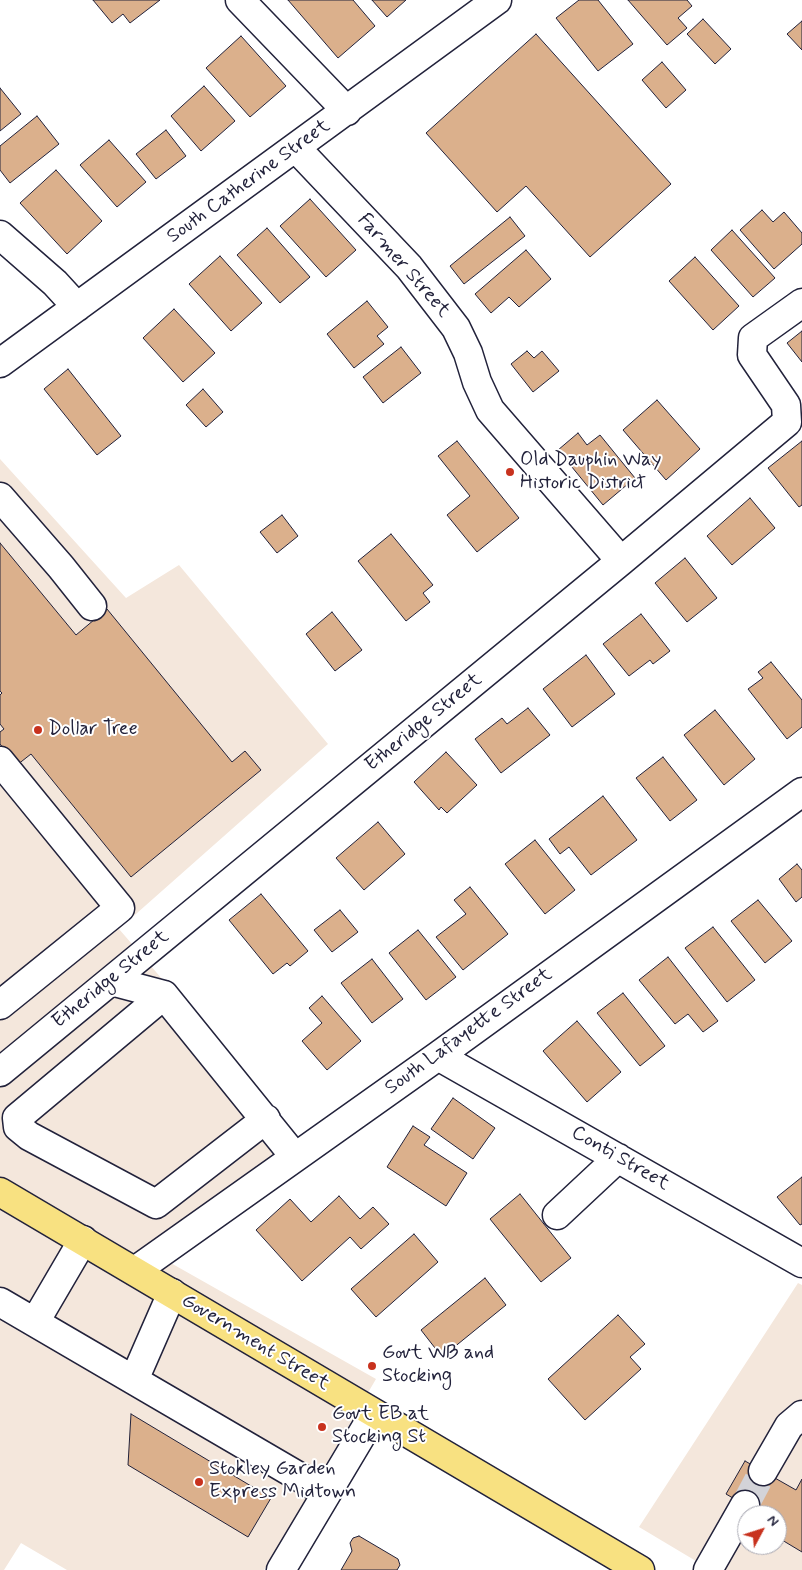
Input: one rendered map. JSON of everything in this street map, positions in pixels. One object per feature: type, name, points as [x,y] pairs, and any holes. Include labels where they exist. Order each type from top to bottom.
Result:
[{"type":"main road","name":"Government Street","points":[[3,1200],[83,1240],[640,1570]]},
{"type":"street","points":[[240,0],[347,111]]},
{"type":"street","name":"South Catherine Street","points":[[0,363],[497,0]]},
{"type":"street","name":"Farmer Street","points":[[296,148],[409,267],[456,328],[468,353],[477,382],[490,410],[621,561]]},
{"type":"street","points":[[0,235],[55,282],[77,307]]},
{"type":"street","name":"Etheridge Street","points":[[0,1072],[787,422],[786,405],[752,355],[754,338],[802,303]]},
{"type":"street","points":[[0,497],[92,606]]},
{"type":"street","points":[[0,762],[120,908],[0,1005]]},
{"type":"street","name":"South Lafayette Street","points":[[135,1271],[438,1056],[802,792]]},
{"type":"street","points":[[110,981],[164,995],[295,1157]]},
{"type":"street","points":[[164,995],[17,1118],[18,1127],[29,1136],[156,1204],[266,1120]]},
{"type":"street","name":"Conti Street","points":[[438,1056],[802,1264]]},
{"type":"street","points":[[557,1215],[618,1158]]},
{"type":"street","points":[[35,1322],[83,1240]]},
{"type":"street","points":[[134,1380],[172,1294]]},
{"type":"street","points":[[0,1302],[327,1493]]},
{"type":"street","points":[[281,1570],[374,1414]]},
{"type":"street","points":[[764,1472],[790,1426],[802,1415]]},
{"type":"street","points":[[708,1570],[737,1518]]},
{"type":"shaded area","points":[[0,459],[126,598],[179,565],[328,744],[119,929],[299,1138],[146,1249],[376,1379],[264,1570],[67,1570],[21,1543],[4,1570],[0,1570]]},
{"type":"shaded area","points":[[798,1283],[802,1285],[802,1570],[711,1570],[639,1527]]},
{"type":"building","points":[[93,0],[160,0],[130,23],[123,14],[112,23]]},
{"type":"building","points":[[288,0],[353,0],[375,26],[338,58]]},
{"type":"building","points":[[372,0],[406,0],[387,17]]},
{"type":"building","points":[[579,0],[598,0],[633,44],[598,71],[556,18]]},
{"type":"building","points":[[628,0],[687,0],[692,6],[678,18],[687,28],[667,45]]},
{"type":"building","points":[[703,19],[731,49],[715,64],[687,34]]},
{"type":"building","points":[[802,21],[802,50],[787,34]]},
{"type":"building","points":[[536,34],[671,184],[590,257],[526,186],[497,212],[426,133]]},
{"type":"building","points":[[241,36],[286,86],[250,117],[206,68]]},
{"type":"building","points":[[662,62],[686,90],[666,108],[642,80]]},
{"type":"building","points":[[204,86],[235,121],[201,151],[171,116]]},
{"type":"building","points":[[0,88],[21,114],[0,131]]},
{"type":"building","points":[[37,116],[59,144],[10,183],[0,170],[0,146]]},
{"type":"building","points":[[166,130],[186,156],[156,179],[136,154]]},
{"type":"building","points":[[109,140],[146,182],[117,207],[80,165]]},
{"type":"building","points":[[56,170],[102,221],[67,254],[20,203]]},
{"type":"building","points":[[310,199],[356,250],[326,277],[280,226]]},
{"type":"building","points":[[762,210],[773,222],[784,212],[802,233],[802,244],[774,269],[740,230]]},
{"type":"building","points":[[510,217],[525,236],[464,284],[450,266]]},
{"type":"building","points":[[267,228],[310,277],[280,303],[237,255]]},
{"type":"building","points":[[732,230],[775,278],[753,297],[711,250]]},
{"type":"building","points":[[526,250],[551,279],[519,307],[509,297],[491,313],[475,294]]},
{"type":"building","points":[[220,256],[262,303],[231,331],[189,284]]},
{"type":"building","points":[[695,257],[739,306],[713,330],[669,281]]},
{"type":"building","points":[[367,301],[388,327],[377,336],[384,344],[354,368],[327,334]]},
{"type":"building","points":[[174,309],[215,353],[183,382],[143,338]]},
{"type":"building","points":[[802,331],[802,362],[787,343]]},
{"type":"building","points":[[401,347],[421,373],[383,403],[363,377]]},
{"type":"building","points":[[527,351],[534,358],[542,351],[559,371],[533,392],[511,364]]},
{"type":"building","points":[[68,369],[121,436],[97,455],[44,389]]},
{"type":"building","points":[[203,389],[223,412],[206,427],[186,405]]},
{"type":"building","points":[[657,400],[700,449],[666,480],[623,430]]},
{"type":"building","points":[[578,433],[587,445],[600,435],[635,478],[603,505],[558,450]]},
{"type":"building","points":[[457,441],[519,518],[477,552],[447,515],[470,496],[438,456]]},
{"type":"building","points":[[802,441],[802,505],[799,507],[768,468]]},
{"type":"building","points":[[750,498],[775,528],[732,565],[707,536]]},
{"type":"building","points":[[282,515],[298,536],[277,553],[260,532]]},
{"type":"building","points":[[391,534],[433,585],[423,593],[430,602],[406,621],[358,561]]},
{"type":"building","points":[[0,543],[76,635],[107,609],[232,762],[245,751],[261,770],[131,877],[31,754],[17,765],[0,744],[0,732],[4,729],[0,724],[0,695],[2,693],[0,691]]},
{"type":"building","points":[[685,558],[717,598],[687,622],[655,583]]},
{"type":"building","points":[[332,612],[362,650],[335,671],[306,634]]},
{"type":"building","points":[[641,614],[670,651],[653,664],[650,660],[629,676],[603,644]]},
{"type":"building","points":[[586,655],[615,694],[572,727],[543,689]]},
{"type":"building","points":[[771,662],[802,700],[802,727],[787,739],[748,689],[763,678],[758,672]]},
{"type":"building","points":[[528,708],[550,735],[501,773],[475,739],[502,718],[507,724]]},
{"type":"building","points":[[715,710],[755,759],[724,785],[684,735]]},
{"type":"building","points":[[446,752],[477,785],[447,813],[441,807],[439,810],[414,782]]},
{"type":"building","points":[[663,757],[697,800],[670,821],[636,778]]},
{"type":"building","points":[[603,796],[637,840],[591,875],[569,847],[560,854],[549,839]]},
{"type":"building","points":[[378,822],[405,854],[364,890],[336,858]]},
{"type":"building","points":[[535,840],[575,890],[545,914],[505,864]]},
{"type":"building","points":[[797,864],[802,870],[802,897],[796,902],[779,879]]},
{"type":"building","points":[[470,887],[508,934],[463,970],[436,937],[466,914],[454,900]]},
{"type":"building","points":[[261,894],[308,951],[290,966],[287,963],[273,974],[229,920]]},
{"type":"building","points":[[758,900],[792,941],[765,963],[731,921]]},
{"type":"building","points":[[340,910],[358,932],[332,952],[314,930]]},
{"type":"building","points":[[713,927],[755,980],[727,1002],[685,948]]},
{"type":"building","points":[[418,930],[456,977],[426,1000],[389,953]]},
{"type":"building","points":[[668,957],[718,1021],[703,1032],[688,1014],[675,1024],[639,980]]},
{"type":"building","points":[[372,959],[403,999],[372,1023],[341,983]]},
{"type":"building","points":[[623,993],[665,1046],[640,1066],[597,1013]]},
{"type":"building","points":[[322,996],[361,1041],[327,1070],[302,1041],[322,1023],[309,1008]]},
{"type":"building","points":[[577,1021],[621,1072],[587,1102],[543,1051]]},
{"type":"building","points":[[453,1098],[495,1128],[473,1159],[431,1129]]},
{"type":"building","points":[[413,1126],[430,1137],[424,1145],[467,1173],[446,1206],[387,1167]]},
{"type":"building","points":[[802,1177],[802,1224],[800,1225],[777,1197]]},
{"type":"building","points":[[520,1194],[571,1258],[541,1282],[490,1219]]},
{"type":"building","points":[[339,1196],[360,1219],[373,1207],[389,1224],[361,1249],[350,1237],[302,1281],[256,1230],[290,1199],[311,1222]]},
{"type":"building","points":[[414,1234],[438,1262],[376,1317],[351,1289]]},
{"type":"building","points":[[485,1278],[506,1305],[442,1357],[421,1330]]},
{"type":"building","points":[[618,1315],[645,1344],[630,1357],[641,1369],[585,1420],[548,1379]]},
{"type":"building","name":"Stokley Garden Express Midtown","points":[[131,1414],[271,1498],[248,1537],[128,1465]]},
{"type":"building","points":[[745,1461],[796,1490],[802,1479],[802,1552],[787,1543],[787,1505],[745,1505],[726,1494]]},
{"type":"building","points":[[359,1536],[398,1559],[400,1565],[397,1570],[341,1570],[352,1551],[350,1543],[353,1538]]},
{"type":"tunnel","points":[[745,1505],[763,1471]]},
{"type":"place","name":"Old Dauphin Way Historic District","points":[[510,472]]},
{"type":"place","name":"Dollar Tree","points":[[38,730]]},
{"type":"place","name":"Govt WB and Stocking","points":[[372,1366]]},
{"type":"place","name":"Govt EB at Stocking St","points":[[322,1427]]},
{"type":"place","name":"Stokley Garden Express Midtown","points":[[199,1482]]}]
